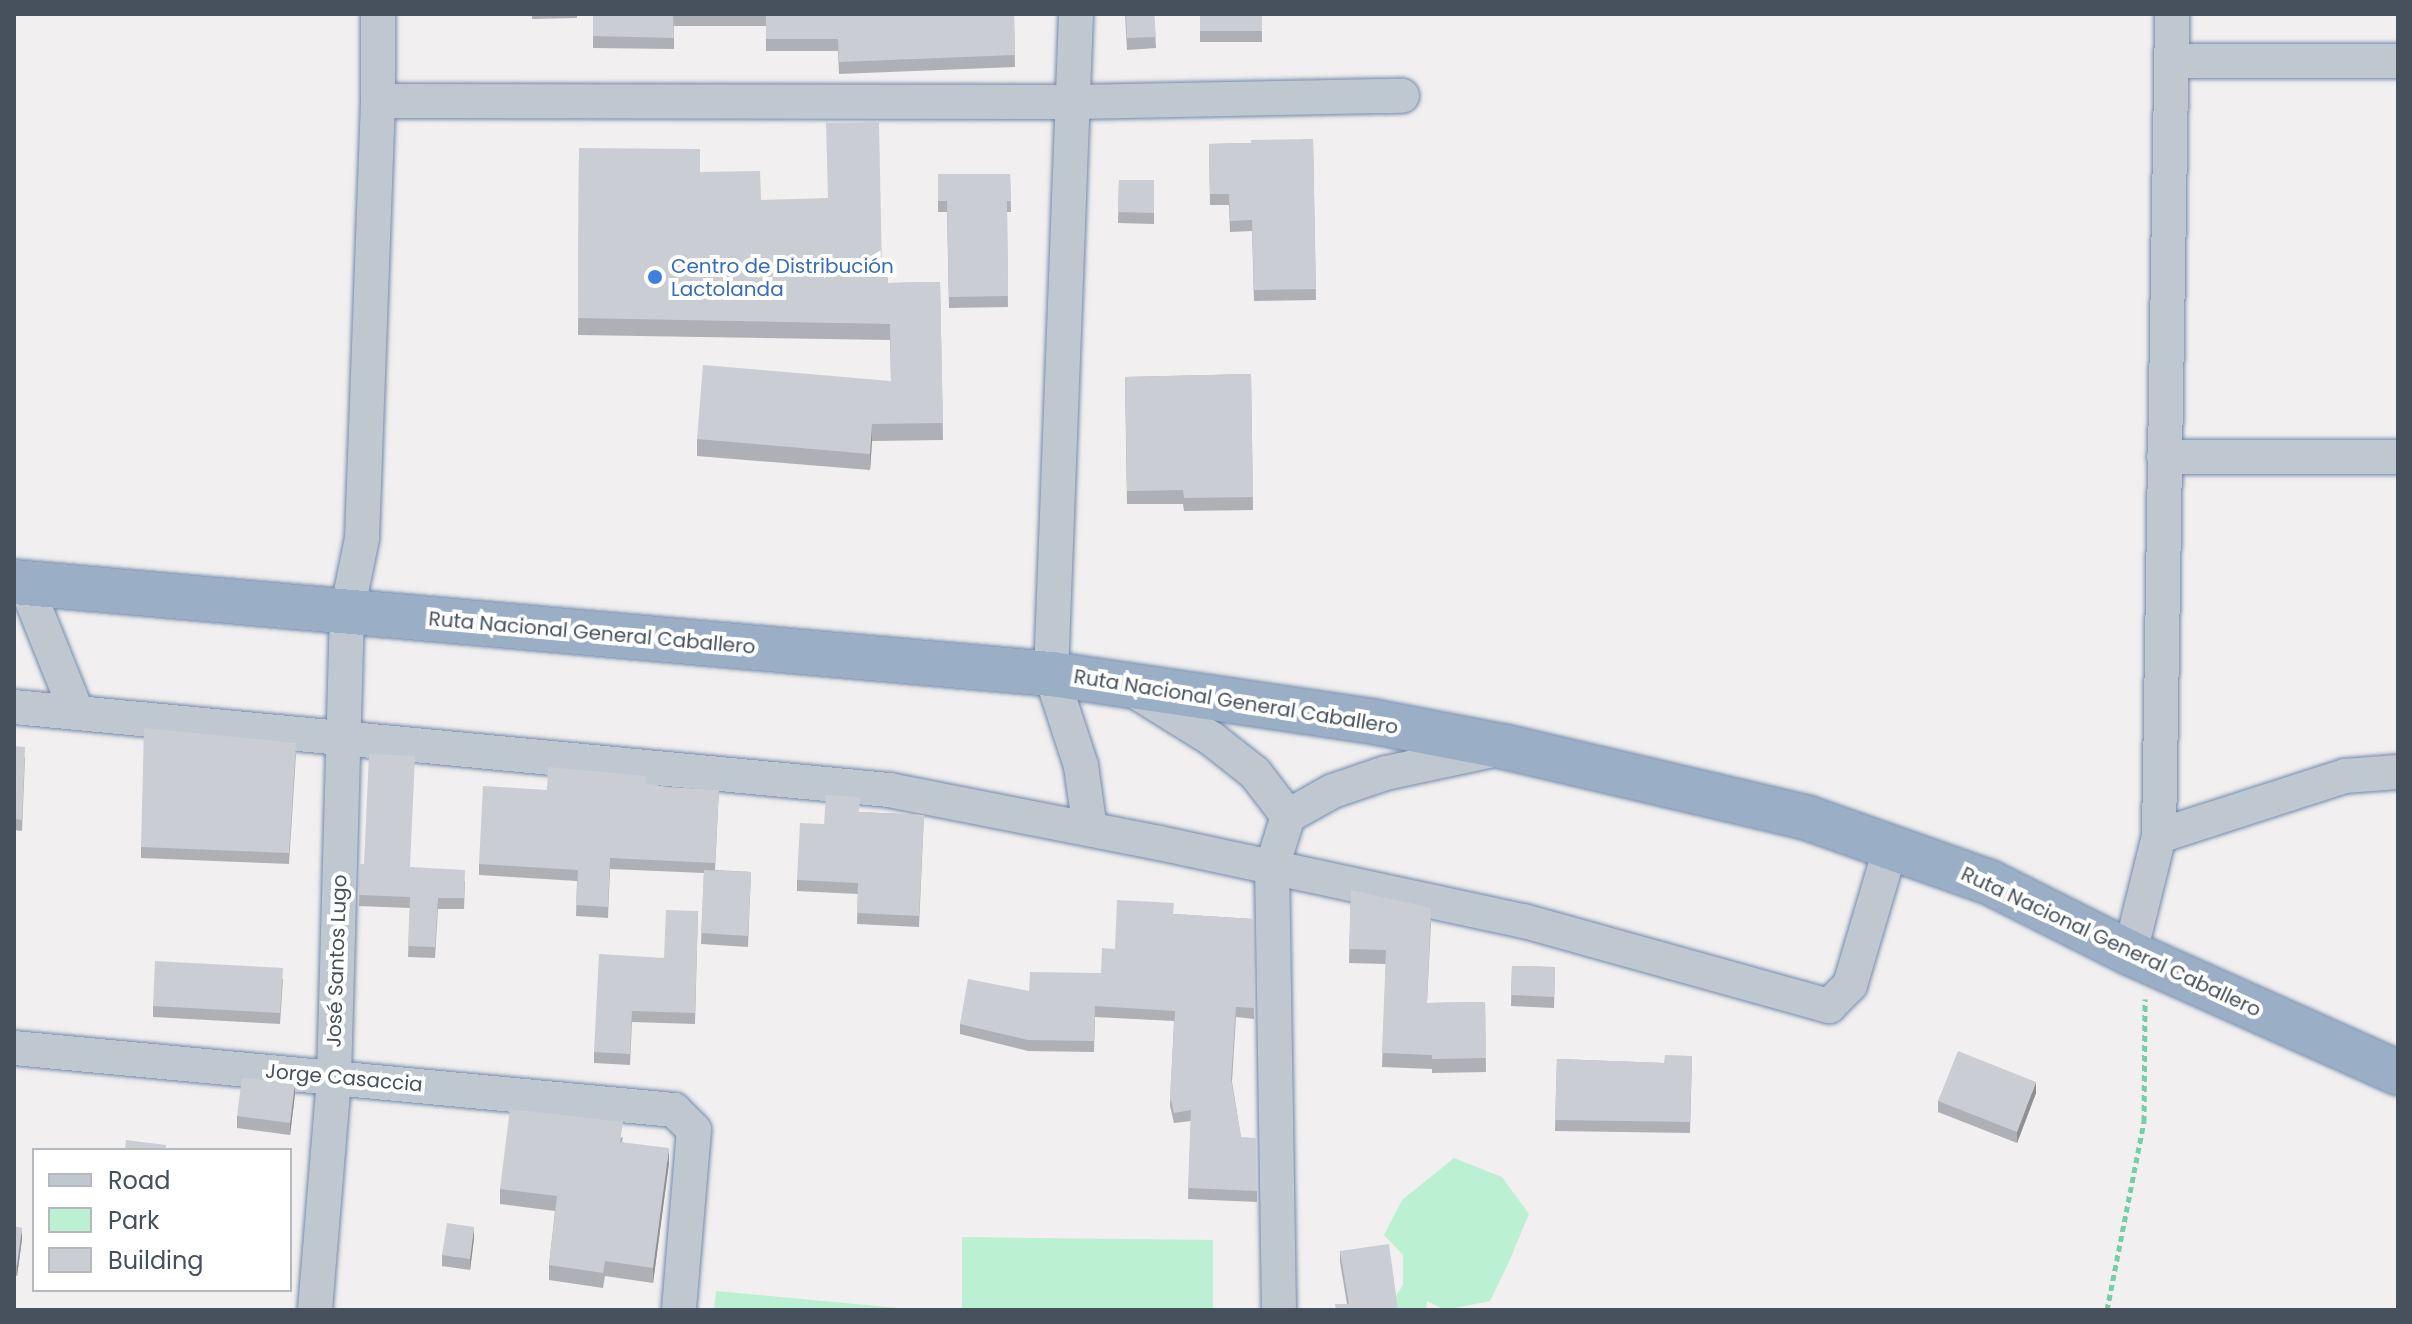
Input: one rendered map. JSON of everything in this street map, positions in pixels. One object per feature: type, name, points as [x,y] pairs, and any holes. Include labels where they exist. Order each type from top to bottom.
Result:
[{"type":"highway","name":"Ruta Nacional General Caballero","points":[[20,583],[1051,674],[1375,722],[1506,747],[1808,818],[1989,882],[2138,957],[2398,1073]]},
{"type":"street","name":"José Santos Lugo","points":[[315,1310],[334,1077],[347,612],[362,538],[378,101],[378,14]]},
{"type":"street","points":[[1076,14],[1051,674],[1081,766],[1090,829]]},
{"type":"street","points":[[2138,957],[2159,836],[2172,14]]},
{"type":"street","points":[[2171,61],[2398,61]]},
{"type":"street","points":[[378,101],[1075,102],[1402,96]]},
{"type":"street","points":[[2164,457],[2398,457]]},
{"type":"street","points":[[20,583],[77,713]]},
{"type":"street","points":[[1126,685],[1212,739],[1255,773],[1288,816]]},
{"type":"street","points":[[14,707],[889,790],[1090,829],[1524,921],[1829,1006],[1850,985],[1891,847]]},
{"type":"street","points":[[1279,1310],[1272,867],[1288,816],[1333,791],[1386,773],[1506,747]]},
{"type":"street","points":[[2159,836],[2345,776],[2398,772]]},
{"type":"street","name":"Jorge Casaccia","points":[[14,1048],[674,1110],[694,1130],[679,1310]]},
{"type":"path","points":[[2107,1310],[2144,1121],[2138,957]]},
{"type":"green space","points":[[1454,1158],[1502,1177],[1529,1214],[1508,1264],[1490,1301],[1445,1310],[1427,1301],[1426,1310],[1387,1310],[1403,1285],[1403,1255],[1384,1235],[1402,1200]]},
{"type":"green space","points":[[962,1237],[1213,1240],[1213,1310],[962,1310]]},
{"type":"green space","points":[[716,1291],[909,1309],[714,1310]]},
{"type":"building","points":[[593,14],[673,14],[674,38],[593,36]]},
{"type":"building","points":[[673,14],[1014,14],[1015,55],[839,62],[838,39],[766,39],[766,15]]},
{"type":"building","points":[[1126,14],[1154,14],[1156,37],[1127,38]]},
{"type":"building","points":[[1200,14],[1262,14],[1262,31],[1200,31]]},
{"type":"building","points":[[879,122],[882,272],[888,272],[888,283],[940,282],[943,423],[872,424],[870,454],[697,439],[703,365],[891,381],[890,324],[578,318],[579,148],[700,149],[700,172],[760,171],[761,200],[828,198],[826,123]]},
{"type":"building","points":[[1313,139],[1316,289],[1254,290],[1252,220],[1230,221],[1229,194],[1210,194],[1209,144]]},
{"type":"building","points":[[938,174],[1010,174],[1011,201],[1007,201],[1008,296],[949,297],[947,201],[938,201]]},
{"type":"building","points":[[1119,180],[1154,180],[1154,213],[1118,212]]},
{"type":"building","points":[[1251,374],[1253,497],[1184,498],[1183,490],[1127,491],[1125,377]]},
{"type":"building","points":[[144,728],[296,743],[289,853],[141,847]]},
{"type":"building","points":[[14,746],[25,747],[22,820],[14,819]]},
{"type":"building","points":[[369,754],[415,756],[410,867],[465,870],[464,898],[438,898],[435,947],[408,946],[410,897],[359,895],[360,864],[364,864]]},
{"type":"building","points":[[548,767],[646,776],[645,783],[719,790],[715,863],[610,858],[608,907],[576,905],[578,870],[479,864],[483,786],[547,790]]},
{"type":"building","points":[[826,795],[860,797],[859,812],[924,815],[919,916],[857,913],[858,883],[797,880],[800,823],[824,824]]},
{"type":"building","points":[[704,870],[751,872],[748,936],[701,933]]},
{"type":"building","points":[[1351,890],[1431,908],[1427,1003],[1485,1002],[1486,1058],[1432,1059],[1432,1055],[1382,1053],[1386,950],[1349,949]]},
{"type":"building","points":[[1117,900],[1174,903],[1173,914],[1253,919],[1254,1008],[1236,1007],[1231,1079],[1241,1137],[1256,1138],[1257,1191],[1188,1188],[1191,1110],[1174,1113],[1170,1095],[1175,1011],[1095,1006],[1094,1041],[1028,1040],[960,1024],[968,979],[1029,991],[1030,972],[1101,973],[1102,948],[1115,949]]},
{"type":"building","points":[[666,910],[698,911],[695,1013],[632,1011],[630,1054],[594,1052],[599,954],[664,958]]},
{"type":"building","points":[[155,961],[283,968],[280,1013],[153,1006]]},
{"type":"building","points":[[1512,966],[1555,967],[1554,997],[1511,995]]},
{"type":"building","points":[[1958,1051],[2036,1082],[2017,1132],[1938,1101]]},
{"type":"building","points":[[1665,1055],[1692,1056],[1690,1122],[1555,1120],[1557,1059],[1664,1063]]},
{"type":"building","points":[[242,1078],[295,1083],[290,1123],[237,1116]]},
{"type":"building","points":[[510,1109],[623,1122],[620,1142],[669,1148],[653,1268],[605,1261],[603,1273],[549,1265],[557,1196],[500,1189]]},
{"type":"building","points":[[126,1140],[166,1145],[166,1148],[125,1148]]},
{"type":"building","points":[[447,1223],[474,1227],[470,1259],[442,1255]]},
{"type":"building","points":[[14,1226],[22,1228],[17,1265],[14,1264]]},
{"type":"building","points":[[1389,1244],[1398,1310],[1336,1310],[1335,1304],[1349,1304],[1340,1251]]},
{"type":"place","name":"Centro de Distribución Lactolanda","points":[[655,277]]}]
